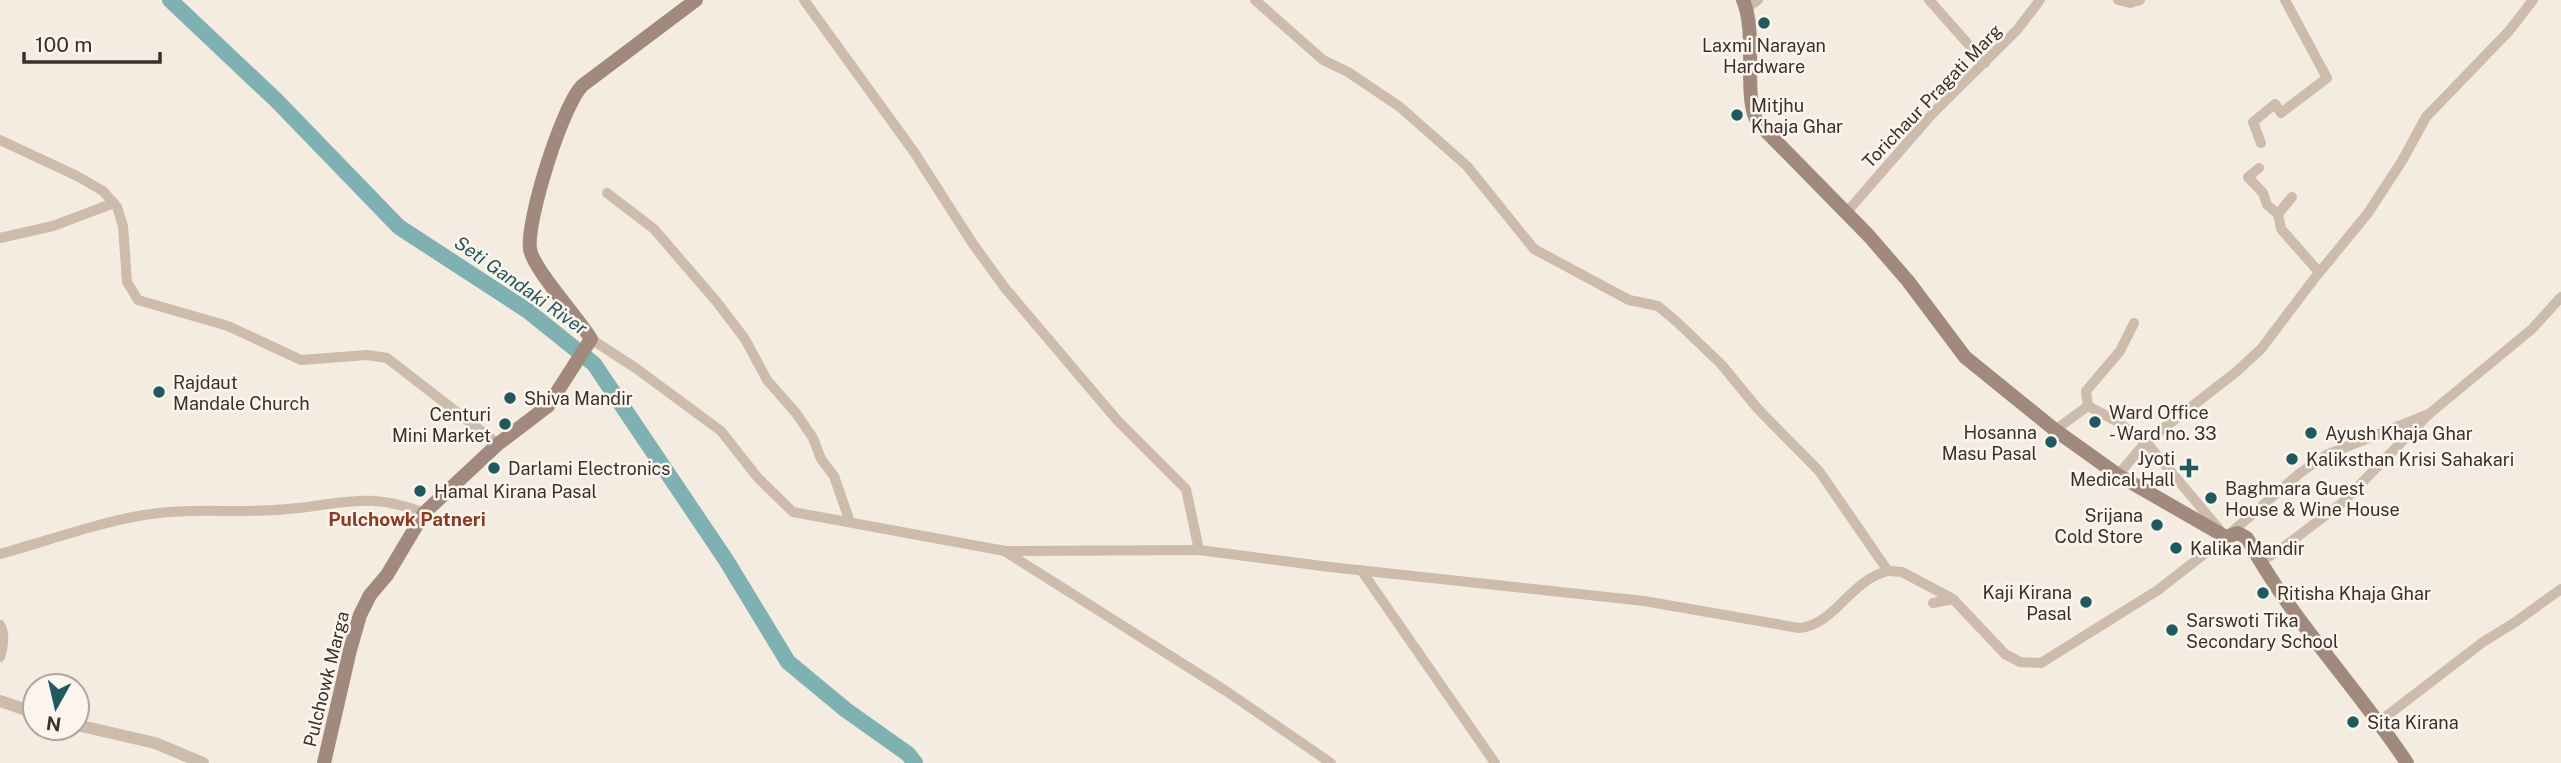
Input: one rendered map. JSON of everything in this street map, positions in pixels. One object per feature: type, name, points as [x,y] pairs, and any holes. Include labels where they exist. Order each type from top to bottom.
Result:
[{"type":"main road","points":[[591,339],[546,277],[530,249],[545,170],[576,91],[696,0]]},
{"type":"main road","points":[[1749,3],[1754,117],[1908,281],[1965,357],[2055,430],[2118,475],[2226,537],[2238,533],[2243,535],[2296,619],[2380,722],[2407,763]]},
{"type":"main road","name":"Pulchowk Marga","points":[[324,763],[360,615],[370,595],[387,575],[424,513],[498,444],[548,406],[591,339]]},
{"type":"street","points":[[804,0],[914,152],[973,244],[1005,288],[1117,420],[1186,489],[1199,550]]},
{"type":"street","points":[[1255,0],[1323,60],[1348,72],[1400,107],[1467,166],[1534,249],[1629,300],[1658,306],[1677,322],[1721,364],[1758,409],[1819,471],[1888,571]]},
{"type":"street","points":[[1929,0],[1985,63]]},
{"type":"street","name":"Torichaur Pragati Marg","points":[[1846,212],[1933,113],[2017,30],[2040,0]]},
{"type":"street","points":[[2118,0],[2130,3],[2140,0]]},
{"type":"street","points":[[2261,143],[2253,122],[2275,104],[2281,113],[2327,78],[2285,0]]},
{"type":"street","points":[[2118,475],[2146,442],[2236,372],[2261,349],[2368,213],[2402,161],[2426,117],[2509,31],[2533,0]]},
{"type":"street","points":[[0,140],[77,176],[103,191],[114,203],[122,226],[127,282],[138,300],[228,326],[301,360],[367,355],[387,358],[498,444]]},
{"type":"street","points":[[2259,167],[2248,177],[2263,194],[2267,205],[2278,214],[2281,229],[2319,272]]},
{"type":"street","points":[[607,193],[654,229],[746,339],[770,385],[809,430],[824,463],[834,476],[850,523]]},
{"type":"street","points":[[2278,214],[2292,197]]},
{"type":"street","points":[[0,238],[53,226],[114,203]]},
{"type":"street","points":[[2260,562],[2342,503],[2429,414],[2532,328],[2561,297]]},
{"type":"street","points":[[2088,405],[2086,391],[2120,351],[2134,323]]},
{"type":"street","points":[[591,339],[721,431],[758,478],[793,512],[1005,551],[1199,550],[1644,601],[1799,628],[1820,622],[1875,574],[1902,572],[1960,603],[2005,654],[2020,662],[2041,663],[2158,590],[2226,537],[2300,473],[2326,455],[2429,414]]},
{"type":"street","points":[[2055,430],[2088,405]]},
{"type":"street","points":[[2088,405],[2146,442],[2226,537]]},
{"type":"street","points":[[0,554],[143,515],[169,512],[287,509],[363,499],[386,500],[424,513]]},
{"type":"street","points":[[1005,551],[1226,691],[1331,763]]},
{"type":"street","points":[[1361,570],[1495,763]]},
{"type":"street","points":[[2380,722],[2483,642],[2561,589]]},
{"type":"street","points":[[1933,603],[1953,599]]},
{"type":"street","points":[[0,625],[3,629],[4,644],[0,657]]},
{"type":"street","points":[[0,701],[21,708]]},
{"type":"street","points":[[91,727],[155,743],[203,763]]},
{"type":"waterway","name":"Seti Gandaki River","points":[[170,0],[276,100],[399,227],[528,311],[594,364],[726,560],[788,662],[846,710],[908,754],[915,763]]},
{"type":"place","name":"Laxmi Narayan Hardware","points":[[1764,23]]},
{"type":"place","name":"Mitjhu Khaja Ghar","points":[[1737,115]]},
{"type":"place","name":"Rajdaut Mandale Church","points":[[159,392]]},
{"type":"place","name":"Shiva Mandir","points":[[510,398]]},
{"type":"place","name":"Ward Office - Ward no. 33","points":[[2095,422]]},
{"type":"place","name":"Centuri Mini Market","points":[[505,424]]},
{"type":"place","name":"Ayush Khaja Ghar","points":[[2311,433]]},
{"type":"place","name":"Hosanna Masu Pasal","points":[[2051,442]]},
{"type":"place","name":"Kaliksthan Krisi Sahakari","points":[[2292,459]]},
{"type":"place","name":"Darlami Electronics","points":[[494,468]]},
{"type":"place","name":"Jyoti Medical Hall","points":[[2189,468]]},
{"type":"place","name":"Hamal Kirana Pasal","points":[[420,491]]},
{"type":"place","name":"Baghmara Guest House & Wine House","points":[[2211,498]]},
{"type":"place","name":"Srijana Cold Store","points":[[2157,525]]},
{"type":"place","name":"Kalika Mandir","points":[[2176,548]]},
{"type":"place","name":"Ritisha Khaja Ghar","points":[[2263,593]]},
{"type":"place","name":"Kaji Kirana Pasal","points":[[2086,602]]},
{"type":"place","name":"Sarswoti Tika Secondary School","points":[[2172,630]]},
{"type":"place","name":"Sita Kirana","points":[[2353,722]]},
{"type":"district","name":"Pulchowk Patneri","points":[[407,519]]}]
